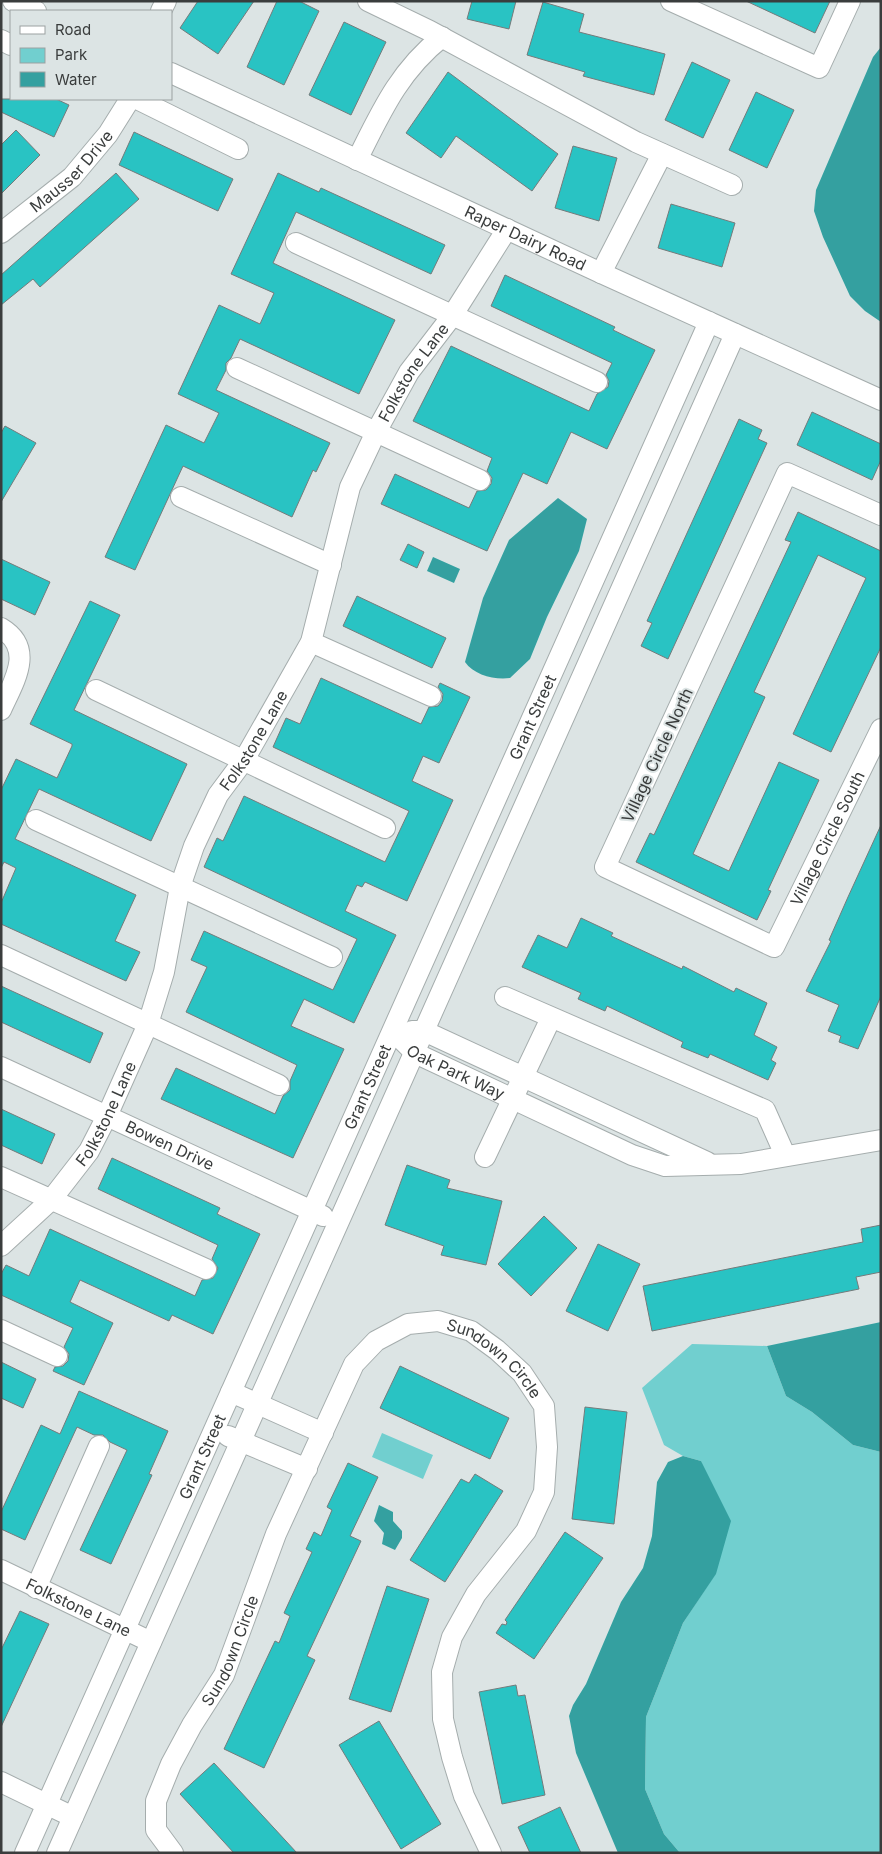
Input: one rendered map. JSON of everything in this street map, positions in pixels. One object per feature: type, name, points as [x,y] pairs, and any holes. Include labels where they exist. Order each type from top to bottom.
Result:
[{"type":"street","points":[[13,1],[34,10]]},
{"type":"street","points":[[368,1],[442,37],[636,142],[732,185]]},
{"type":"street","points":[[671,1],[819,68],[850,1]]},
{"type":"street","points":[[357,160],[396,84],[429,47],[442,37]]},
{"type":"street","name":"Raper Dairy Road","points":[[172,73],[601,273],[881,400]]},
{"type":"street","name":"Mausser Drive","points":[[1,232],[72,177],[108,134],[129,100]]},
{"type":"street","points":[[139,100],[238,149]]},
{"type":"street","points":[[601,273],[662,154]]},
{"type":"street","name":"Folkstone Lane","points":[[1,1246],[51,1200],[90,1151],[148,1024],[164,972],[180,887],[194,846],[218,795],[244,760],[311,642],[350,488],[376,432],[409,372],[452,316],[507,229]]},
{"type":"street","points":[[296,243],[597,382]]},
{"type":"street","name":"Grant Street","points":[[25,1853],[709,322]]},
{"type":"street","name":"Grant Street","points":[[61,1851],[72,1817],[152,1642],[735,334]]},
{"type":"street","points":[[237,368],[480,480]]},
{"type":"street","name":"Village Circle North","points":[[774,947],[605,867],[787,473],[881,515]]},
{"type":"street","points":[[181,497],[331,565]]},
{"type":"street","points":[[1,628],[10,633],[20,654],[20,669],[1,710]]},
{"type":"street","points":[[311,642],[432,696]]},
{"type":"street","points":[[96,690],[384,828]]},
{"type":"street","name":"Village Circle South","points":[[774,947],[881,729]]},
{"type":"street","points":[[36,820],[332,957]]},
{"type":"street","points":[[1,955],[279,1085]]},
{"type":"street","points":[[505,997],[765,1110],[786,1155]]},
{"type":"street","points":[[485,1158],[551,1018]]},
{"type":"street","name":"Oak Park Way","points":[[393,1030],[424,1031],[714,1165]]},
{"type":"street","name":"Oak Park Way","points":[[393,1030],[415,1052],[632,1155],[665,1166],[741,1164],[881,1140]]},
{"type":"street","name":"Bowen Drive","points":[[1,1067],[338,1223]]},
{"type":"street","points":[[1,1177],[206,1269]]},
{"type":"street","name":"Sundown Circle","points":[[173,1853],[156,1830],[156,1801],[171,1764],[192,1725],[224,1675],[276,1534],[354,1364],[376,1340],[408,1324],[438,1321],[471,1331],[497,1350],[522,1373],[544,1406],[547,1447],[544,1492],[526,1531],[476,1594],[452,1637],[442,1672],[442,1719],[452,1757],[464,1796],[491,1853]]},
{"type":"street","points":[[1,1330],[57,1356]]},
{"type":"street","points":[[232,1392],[323,1433]]},
{"type":"street","points":[[215,1430],[307,1469]]},
{"type":"street","points":[[36,1588],[99,1446]]},
{"type":"street","name":"Folkstone Lane","points":[[3,1575],[36,1588],[152,1642]]},
{"type":"street","points":[[1,1782],[72,1817]]},
{"type":"green space","points":[[692,1344],[767,1346],[786,1396],[812,1412],[853,1445],[881,1452],[881,1853],[680,1853],[664,1834],[645,1789],[646,1717],[683,1623],[716,1573],[701,1461],[683,1456],[664,1445],[642,1388]]},
{"type":"green space","points":[[382,1433],[433,1455],[423,1479],[372,1457]]},
{"type":"water","points":[[881,47],[881,322],[865,311],[850,296],[823,237],[814,211],[816,190],[873,57]]},
{"type":"water","points":[[558,498],[587,519],[579,551],[547,617],[530,659],[510,678],[485,676],[469,667],[465,662],[483,598],[509,540]]},
{"type":"water","points":[[433,557],[460,569],[454,583],[427,571]]},
{"type":"water","points":[[881,1322],[881,1452],[853,1445],[812,1412],[786,1396],[767,1346]]},
{"type":"water","points":[[683,1456],[701,1461],[731,1521],[716,1574],[683,1623],[646,1717],[645,1789],[664,1834],[680,1853],[618,1853],[576,1753],[569,1716],[573,1705],[586,1684],[621,1602],[643,1568],[652,1536],[657,1482],[668,1462]]},
{"type":"water","points":[[379,1505],[393,1512],[393,1521],[402,1531],[402,1538],[395,1550],[382,1544],[384,1533],[374,1521]]},
{"type":"building","points":[[198,1],[254,1],[218,54],[180,28]]},
{"type":"building","points":[[277,1],[299,1],[319,11],[284,85],[247,67]]},
{"type":"building","points":[[472,1],[516,1],[509,29],[467,19]]},
{"type":"building","points":[[746,1],[830,1],[815,33]]},
{"type":"building","points":[[543,2],[584,14],[579,32],[665,54],[654,95],[583,76],[585,72],[527,55]]},
{"type":"building","points":[[344,22],[386,42],[351,115],[309,95]]},
{"type":"building","points":[[692,62],[730,80],[703,138],[665,120]]},
{"type":"building","points":[[448,72],[558,154],[532,191],[456,136],[441,158],[406,133]]},
{"type":"building","points":[[756,92],[794,110],[767,168],[729,150]]},
{"type":"building","points":[[1,99],[58,100],[69,105],[54,137],[1,112]]},
{"type":"building","points":[[16,130],[40,155],[1,194],[1,145]]},
{"type":"building","points":[[134,132],[233,179],[218,211],[119,165]]},
{"type":"building","points":[[573,146],[617,158],[599,221],[555,208]]},
{"type":"building","points":[[116,173],[139,199],[40,287],[33,279],[1,305],[1,275]]},
{"type":"building","points":[[278,173],[319,192],[321,188],[445,245],[431,274],[296,212],[273,263],[395,320],[359,394],[240,339],[231,358],[226,363],[226,370],[216,390],[330,443],[316,472],[313,470],[292,517],[183,466],[135,570],[105,557],[166,425],[204,443],[219,413],[178,394],[219,305],[260,324],[274,293],[231,274]]},
{"type":"building","points":[[671,204],[735,223],[722,267],[658,248]]},
{"type":"building","points":[[505,275],[615,327],[613,330],[655,350],[607,449],[571,432],[547,484],[523,473],[487,551],[381,504],[395,474],[469,508],[477,491],[486,490],[491,484],[492,478],[487,471],[492,458],[413,421],[451,346],[589,411],[597,394],[608,387],[609,381],[606,375],[612,363],[491,306]]},
{"type":"building","points":[[812,412],[881,444],[881,460],[872,480],[797,445]]},
{"type":"building","points":[[739,419],[762,430],[758,439],[767,443],[668,659],[641,646],[652,623],[647,621]]},
{"type":"building","points":[[5,426],[36,443],[1,502],[1,433]]},
{"type":"building","points":[[798,512],[881,551],[881,647],[831,752],[793,734],[866,578],[818,555],[754,692],[765,697],[693,854],[729,871],[779,762],[819,780],[768,890],[771,891],[757,920],[636,862],[650,833],[654,835],[791,542],[785,540]]},
{"type":"building","points":[[408,544],[424,552],[417,568],[400,560]]},
{"type":"building","points":[[1,559],[50,582],[35,615],[1,599]]},
{"type":"building","points":[[357,596],[446,638],[432,668],[343,626]]},
{"type":"building","points":[[90,601],[120,615],[74,710],[187,764],[151,841],[39,789],[15,839],[136,895],[115,941],[140,952],[126,981],[1,924],[1,903],[16,868],[4,862],[1,868],[1,790],[16,759],[57,778],[72,744],[30,724]]},
{"type":"building","points":[[321,678],[421,724],[429,707],[438,706],[442,701],[443,694],[438,687],[440,683],[470,697],[439,763],[423,756],[412,781],[453,800],[407,901],[365,882],[362,887],[357,885],[345,911],[396,935],[354,1023],[304,999],[291,1026],[344,1049],[293,1158],[161,1099],[176,1068],[275,1114],[283,1096],[290,1090],[290,1081],[297,1065],[186,1012],[207,967],[191,960],[204,931],[333,990],[357,939],[204,867],[217,838],[223,841],[244,796],[385,862],[409,811],[273,747],[286,718],[300,724]]},
{"type":"building","points":[[881,825],[881,996],[858,1049],[839,1042],[841,1036],[828,1031],[839,1005],[806,991],[831,941],[829,940]]},
{"type":"building","points":[[581,918],[613,933],[611,936],[682,969],[683,966],[734,992],[736,988],[767,1003],[754,1035],[777,1047],[771,1060],[776,1063],[768,1080],[710,1054],[708,1058],[681,1047],[683,1042],[607,1006],[605,1011],[578,999],[581,993],[522,967],[538,935],[567,948]]},
{"type":"building","points":[[1,986],[103,1033],[90,1063],[1,1022]]},
{"type":"building","points":[[1,1109],[55,1134],[42,1164],[1,1145]]},
{"type":"building","points":[[112,1158],[220,1208],[217,1214],[260,1234],[213,1334],[172,1315],[169,1321],[80,1280],[70,1302],[113,1323],[84,1385],[53,1371],[55,1367],[63,1366],[68,1361],[69,1354],[64,1347],[73,1328],[1,1295],[1,1274],[6,1265],[29,1276],[50,1229],[195,1296],[202,1280],[213,1278],[218,1268],[212,1259],[218,1245],[98,1189]]},
{"type":"building","points":[[407,1165],[450,1180],[447,1188],[502,1201],[486,1265],[441,1255],[444,1246],[385,1225]]},
{"type":"building","points":[[544,1216],[577,1248],[531,1296],[498,1264]]},
{"type":"building","points":[[881,1225],[881,1272],[856,1277],[859,1289],[652,1331],[643,1286],[863,1242],[861,1229]]},
{"type":"building","points":[[598,1244],[640,1264],[608,1331],[566,1311]]},
{"type":"building","points":[[1,1362],[36,1379],[23,1408],[1,1398]]},
{"type":"building","points":[[400,1366],[509,1418],[490,1459],[380,1408]]},
{"type":"building","points":[[79,1391],[168,1431],[149,1474],[152,1475],[111,1564],[80,1550],[127,1450],[110,1442],[103,1435],[94,1435],[77,1427],[25,1540],[1,1529],[1,1512],[41,1425],[60,1434]]},
{"type":"building","points":[[585,1407],[627,1412],[614,1524],[572,1519]]},
{"type":"building","points":[[348,1463],[378,1477],[350,1536],[361,1541],[307,1656],[315,1660],[264,1768],[224,1749],[275,1641],[279,1643],[290,1616],[284,1613],[312,1552],[306,1549],[314,1532],[321,1536],[332,1510],[327,1507]]},
{"type":"building","points":[[475,1474],[503,1491],[445,1582],[410,1560],[461,1479],[469,1483]]},
{"type":"building","points":[[565,1532],[603,1558],[534,1659],[496,1633],[502,1624],[506,1625],[507,1622],[505,1620]]},
{"type":"building","points":[[387,1586],[429,1599],[391,1712],[349,1699]]},
{"type":"building","points":[[20,1611],[49,1624],[1,1727],[1,1650]]},
{"type":"building","points":[[516,1685],[518,1696],[525,1695],[545,1795],[502,1804],[479,1692]]},
{"type":"building","points":[[379,1721],[441,1824],[401,1849],[339,1745]]},
{"type":"building","points":[[214,1763],[297,1853],[234,1853],[180,1794]]},
{"type":"building","points":[[560,1807],[581,1853],[530,1853],[518,1827]]}]
